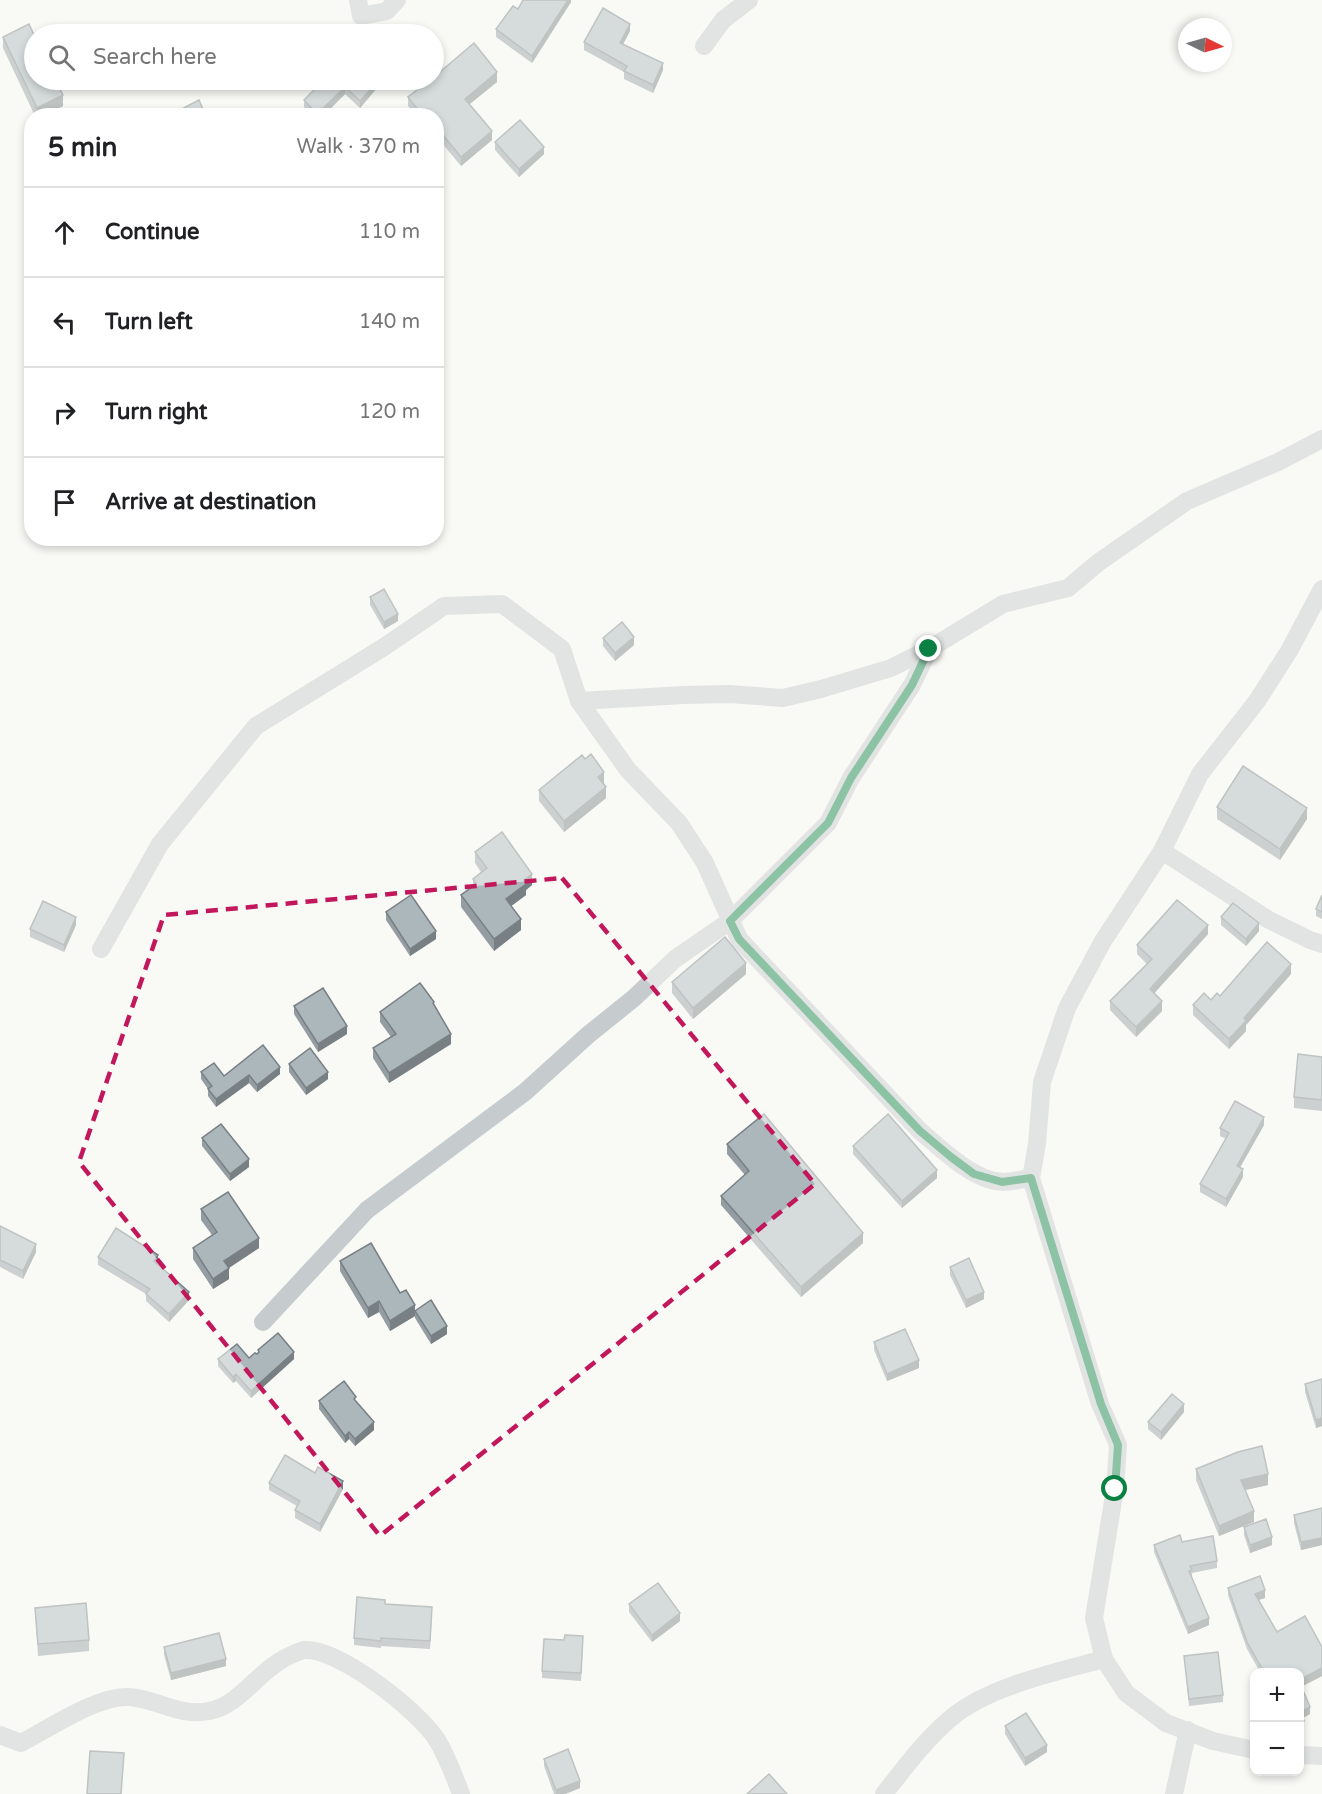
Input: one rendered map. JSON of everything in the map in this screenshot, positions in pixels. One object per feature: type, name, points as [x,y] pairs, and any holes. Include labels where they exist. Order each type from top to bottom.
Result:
[{"type":"street","points":[[358,0],[361,16],[387,11],[397,0]]},
{"type":"street","points":[[704,46],[723,20],[749,0]]},
{"type":"street","points":[[579,701],[729,694],[783,698],[891,668],[929,649],[1003,604],[1068,588],[1099,562],[1187,501],[1278,462],[1322,439]]},
{"type":"street","points":[[1250,1749],[1213,1741],[1166,1723],[1126,1693],[1104,1659],[1094,1618],[1115,1489],[1118,1445],[1101,1404],[1031,1178],[1037,1144],[1042,1082],[1067,1008],[1103,941],[1162,851],[1200,774],[1257,701],[1289,651],[1322,589]]},
{"type":"street","points":[[101,949],[160,844],[256,726],[384,647],[444,606],[502,604],[562,649],[579,701],[628,770],[679,824],[705,863],[739,939],[920,1131],[974,1174],[1002,1182],[1031,1178]]},
{"type":"street","points":[[263,1322],[367,1210],[525,1092],[588,1035],[634,998],[675,959],[730,921],[828,823],[851,778],[912,685],[929,649]]},
{"type":"street","points":[[1162,851],[1269,920],[1322,944]]},
{"type":"street","points":[[0,1735],[21,1743],[91,1705],[110,1699],[129,1697],[196,1714],[218,1710],[235,1699],[262,1672],[304,1650],[328,1654],[352,1667],[413,1711],[437,1739],[461,1794]]},
{"type":"street","points":[[884,1794],[918,1750],[952,1717],[985,1697],[1043,1675],[1104,1659]]},
{"type":"street","points":[[1174,1794],[1188,1730]]},
{"type":"street","points":[[1304,1755],[1322,1756]]},
{"type":"highlighted area","points":[[562,878],[815,1184],[380,1536],[79,1162],[164,915]]},
{"type":"building","points":[[523,0],[568,0],[532,56],[496,29],[513,6],[518,9]]},
{"type":"building","points":[[603,8],[630,24],[620,43],[663,63],[653,85],[624,71],[627,66],[584,42]]},
{"type":"building","points":[[24,26],[24,81],[3,37]]},
{"type":"building","points":[[474,43],[497,72],[465,99],[492,131],[461,157],[444,136],[444,108],[417,108],[408,97],[417,90],[444,90],[444,68]]},
{"type":"building","points":[[28,90],[60,90],[63,95],[37,108]]},
{"type":"building","points":[[314,90],[342,90],[323,108],[311,108],[304,100]]},
{"type":"building","points":[[348,90],[370,90],[360,101]]},
{"type":"building","points":[[199,100],[202,108],[184,108]]},
{"type":"building","points":[[520,120],[544,147],[519,169],[495,142]]},
{"type":"building","points":[[384,589],[398,614],[384,622],[370,597]]},
{"type":"building","points":[[622,622],[634,637],[615,653],[603,638]]},
{"type":"building","points":[[591,754],[604,772],[598,777],[606,787],[564,821],[539,790],[582,755],[585,759]]},
{"type":"building","points":[[1243,766],[1307,808],[1280,849],[1217,807]]},
{"type":"building","points":[[502,832],[532,874],[524,880],[526,884],[506,899],[521,919],[494,939],[461,895],[476,884],[473,879],[487,868],[475,852]]},
{"type":"building","points":[[411,895],[436,931],[410,949],[386,912]]},
{"type":"building","points":[[1322,895],[1322,912],[1316,909]]},
{"type":"building","points":[[1177,900],[1208,925],[1150,989],[1162,1001],[1136,1027],[1110,1001],[1152,959],[1137,945]]},
{"type":"building","points":[[43,901],[76,917],[64,945],[30,929]]},
{"type":"building","points":[[1233,903],[1259,923],[1246,939],[1221,917]]},
{"type":"building","points":[[725,937],[746,963],[693,1008],[672,982]]},
{"type":"building","points":[[1267,942],[1291,964],[1244,1018],[1246,1021],[1229,1039],[1193,1005],[1204,993],[1211,1000],[1217,993],[1220,996]]},
{"type":"building","points":[[420,983],[434,1002],[451,1034],[389,1073],[373,1048],[396,1034],[380,1012]]},
{"type":"building","points":[[323,988],[347,1026],[318,1044],[294,1006]]},
{"type":"building","points":[[263,1045],[280,1067],[257,1085],[249,1075],[216,1099],[208,1089],[212,1086],[201,1072],[214,1063],[224,1076]]},
{"type":"building","points":[[310,1048],[328,1072],[306,1088],[289,1064]]},
{"type":"building","points":[[1298,1054],[1322,1057],[1322,1100],[1294,1097]]},
{"type":"building","points":[[1235,1101],[1264,1117],[1237,1166],[1243,1169],[1226,1199],[1200,1184],[1229,1133],[1220,1128]]},
{"type":"building","points":[[764,1114],[863,1233],[801,1287],[721,1196],[749,1171],[727,1144]]},
{"type":"building","points":[[888,1114],[937,1170],[902,1201],[853,1146]]},
{"type":"building","points":[[221,1124],[249,1159],[230,1174],[202,1138]]},
{"type":"building","points":[[228,1192],[259,1238],[224,1261],[229,1268],[213,1279],[193,1248],[217,1232],[201,1209]]},
{"type":"building","points":[[0,1226],[36,1244],[23,1271],[0,1260]]},
{"type":"building","points":[[116,1228],[158,1255],[154,1261],[189,1292],[169,1314],[146,1294],[150,1289],[98,1257]]},
{"type":"building","points":[[371,1243],[400,1293],[406,1290],[415,1305],[390,1321],[379,1301],[368,1308],[340,1261]]},
{"type":"building","points":[[969,1258],[984,1292],[966,1300],[950,1267]]},
{"type":"building","points":[[431,1300],[447,1326],[431,1336],[415,1311]]},
{"type":"building","points":[[905,1329],[919,1360],[887,1374],[874,1342]]},
{"type":"building","points":[[278,1333],[294,1352],[251,1391],[236,1374],[233,1377],[218,1359],[237,1344],[249,1358],[257,1354],[258,1350]]},
{"type":"building","points":[[1322,1379],[1322,1418],[1316,1420],[1305,1384]]},
{"type":"building","points":[[344,1381],[356,1397],[354,1399],[374,1422],[355,1439],[349,1432],[345,1436],[319,1401]]},
{"type":"building","points":[[1172,1394],[1184,1404],[1161,1432],[1148,1422]]},
{"type":"building","points":[[1262,1446],[1268,1474],[1241,1480],[1254,1511],[1219,1526],[1196,1469],[1238,1452]]},
{"type":"building","points":[[285,1455],[315,1473],[318,1467],[343,1481],[320,1524],[295,1510],[300,1501],[269,1483]]},
{"type":"building","points":[[1322,1508],[1322,1538],[1301,1542],[1294,1515]]},
{"type":"building","points":[[1266,1519],[1272,1537],[1250,1545],[1244,1527]]},
{"type":"building","points":[[1180,1535],[1182,1542],[1213,1536],[1217,1561],[1190,1566],[1192,1570],[1189,1571],[1209,1618],[1188,1627],[1154,1545]]},
{"type":"building","points":[[1260,1576],[1265,1590],[1255,1594],[1277,1632],[1305,1616],[1322,1647],[1322,1668],[1304,1677],[1304,1668],[1262,1668],[1247,1642],[1228,1588]]},
{"type":"building","points":[[658,1583],[680,1613],[652,1635],[629,1604]]},
{"type":"building","points":[[357,1597],[385,1600],[385,1604],[432,1607],[430,1641],[381,1638],[381,1641],[354,1638]]},
{"type":"building","points":[[86,1603],[89,1640],[38,1644],[35,1608]]},
{"type":"building","points":[[219,1633],[226,1659],[171,1673],[164,1647]]},
{"type":"building","points":[[565,1635],[583,1636],[581,1673],[542,1671],[544,1639],[564,1640]]},
{"type":"building","points":[[1218,1652],[1223,1695],[1189,1699],[1184,1656]]},
{"type":"building","points":[[1304,1693],[1310,1707],[1304,1710]]},
{"type":"building","points":[[1026,1713],[1047,1745],[1025,1758],[1005,1726]]},
{"type":"building","points":[[568,1749],[580,1781],[556,1790],[544,1759]]},
{"type":"building","points":[[90,1751],[124,1753],[121,1794],[87,1794]]},
{"type":"building","points":[[769,1774],[787,1794],[747,1794]]},
{"type":"route","points":[[929,649],[912,685],[851,778],[828,823],[730,921],[739,939],[920,1131],[974,1174],[1002,1182],[1031,1178],[1101,1404],[1118,1445],[1115,1489]]}]
